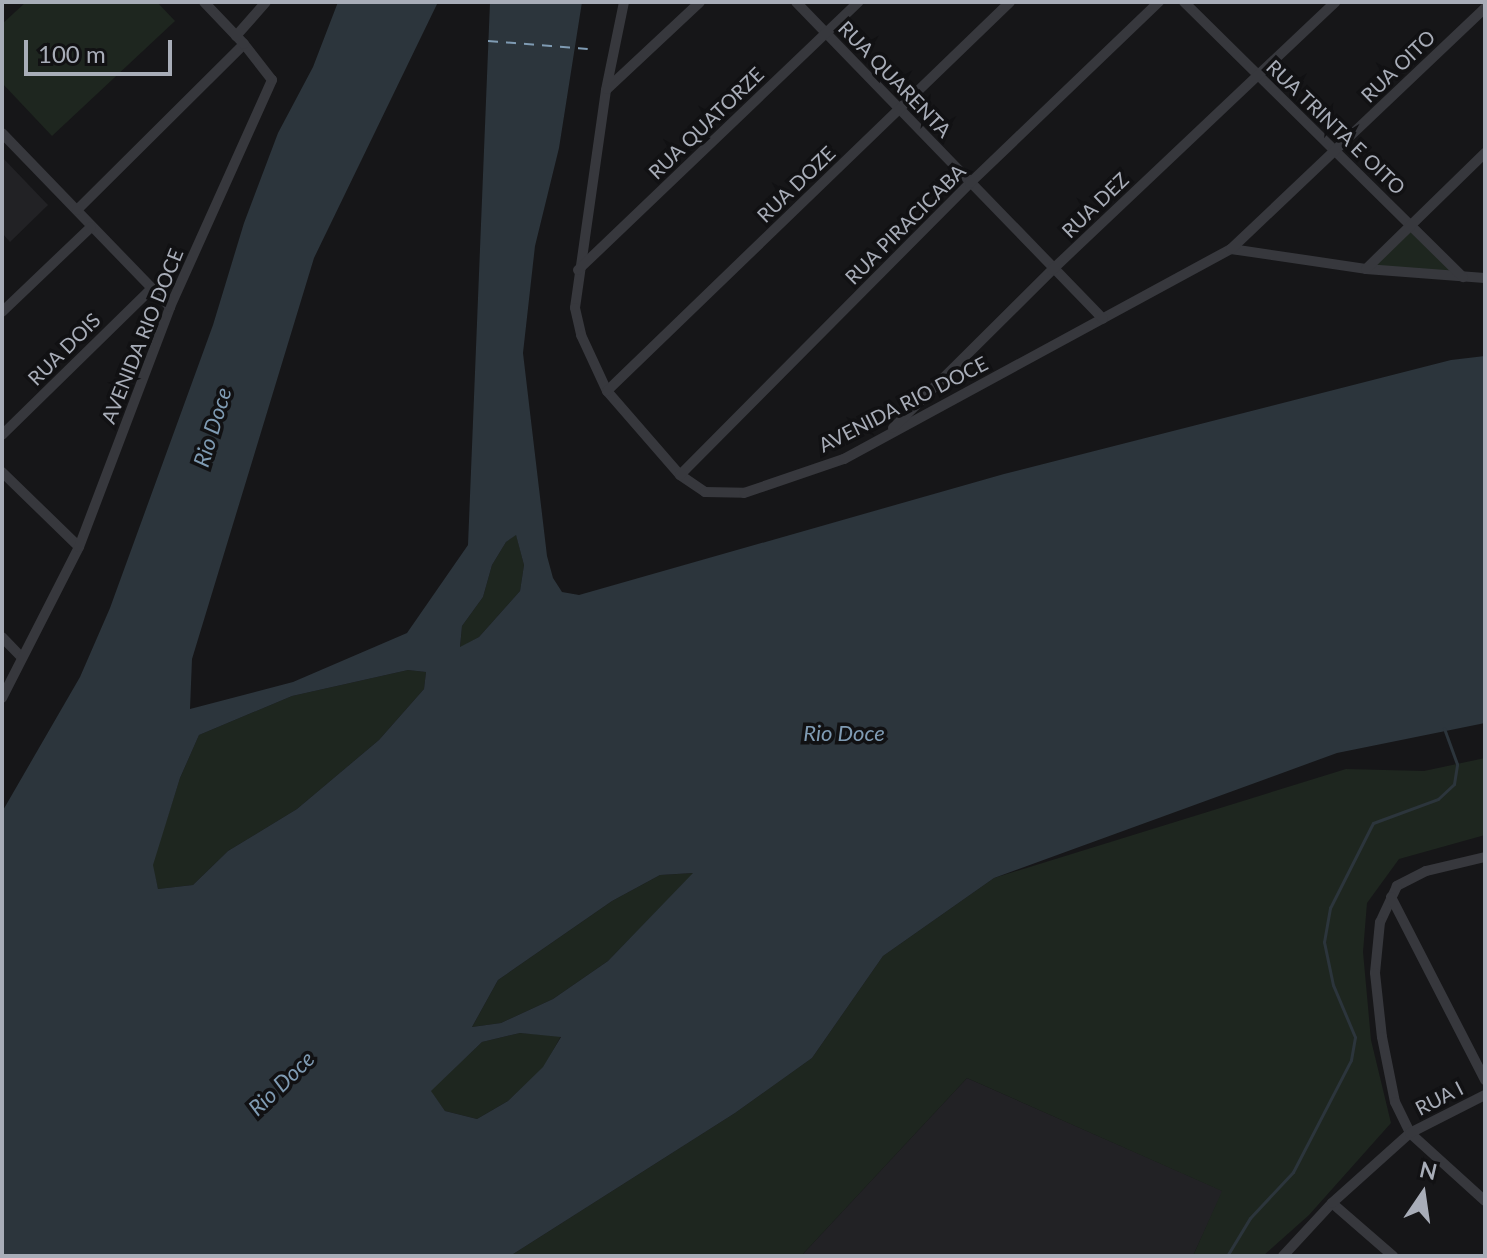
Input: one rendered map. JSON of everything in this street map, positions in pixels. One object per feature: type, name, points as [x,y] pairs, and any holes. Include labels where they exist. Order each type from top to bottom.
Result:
[{"type":"street","points":[[204,2],[240,40]]},
{"type":"street","points":[[77,210],[240,40],[266,2]]},
{"type":"street","name":"AVENIDA RIO DOCE","points":[[624,2],[606,90],[575,308],[581,335],[607,391],[680,475],[705,492],[744,493],[844,459],[1231,249]]},
{"type":"street","points":[[606,90],[700,2]]},
{"type":"street","name":"RUA QUARENTA","points":[[796,2],[1052,270],[1103,319]]},
{"type":"street","name":"RUA QUATORZE","points":[[578,270],[858,2]]},
{"type":"street","name":"RUA DOZE","points":[[607,391],[1010,2]]},
{"type":"street","name":"RUA PIRACICABA","points":[[680,475],[970,183],[1159,2]]},
{"type":"street","name":"RUA TRINTA E OITO","points":[[1184,2],[1463,277]]},
{"type":"street","name":"RUA DEZ","points":[[883,438],[1052,270],[1335,2]]},
{"type":"street","name":"RUA OITO","points":[[1231,249],[1485,8]]},
{"type":"street","name":"AVENIDA RIO DOCE","points":[[2,698],[79,547],[170,307],[272,80],[240,40]]},
{"type":"street","points":[[2,133],[170,307]]},
{"type":"street","points":[[1366,269],[1485,153]]},
{"type":"street","points":[[2,312],[91,227]]},
{"type":"street","points":[[1231,249],[1366,269],[1485,278]]},
{"type":"street","name":"RUA DOIS","points":[[2,435],[152,288]]},
{"type":"street","points":[[2,472],[79,547]]},
{"type":"street","points":[[2,637],[21,657]]},
{"type":"street","points":[[1484,859],[1426,871],[1397,886],[1380,922],[1375,973],[1382,1037],[1395,1102],[1410,1133],[1485,1201]]},
{"type":"street","points":[[1391,897],[1485,1080]]},
{"type":"street","name":"RUA I","points":[[1410,1133],[1485,1095]]},
{"type":"street","points":[[1283,1256],[1332,1203],[1410,1133]]},
{"type":"street","points":[[1332,1203],[1393,1256]]},
{"type":"shaded area","points":[[26,2],[157,2],[175,21],[52,136],[2,83],[2,24]]},
{"type":"shaded area","points":[[2,157],[48,205],[10,242],[2,233]]},
{"type":"shaded area","points":[[1413,226],[1463,277],[1366,269]]},
{"type":"shaded area","points":[[516,534],[524,565],[520,591],[479,637],[460,648],[462,626],[483,597],[492,565],[506,542]]},
{"type":"shaded area","points":[[408,670],[426,672],[424,689],[379,740],[297,809],[228,851],[193,885],[158,889],[152,865],[180,778],[199,735],[292,696]]},
{"type":"shaded area","points":[[1485,758],[1485,835],[1399,859],[1367,903],[1363,952],[1371,1040],[1391,1123],[1309,1215],[1263,1256],[1193,1256],[1222,1191],[967,1078],[801,1256],[510,1256],[735,1113],[812,1058],[883,956],[994,878],[1346,769],[1424,771]]},
{"type":"shaded area","points":[[694,873],[608,961],[553,999],[501,1023],[472,1027],[498,980],[612,901],[660,875]]},
{"type":"shaded area","points":[[520,1033],[561,1036],[544,1067],[508,1101],[477,1119],[445,1111],[430,1091],[482,1042]]},
{"type":"shaded area","points":[[967,1078],[1223,1191],[1193,1256],[801,1256]]},
{"type":"water","name":"Rio Doce","points":[[338,2],[438,2],[314,258],[192,659],[190,709],[293,682],[407,633],[468,545],[490,2],[582,2],[559,148],[535,246],[523,353],[547,556],[553,578],[562,592],[579,595],[1004,474],[1451,360],[1485,356],[1485,723],[1337,753],[994,878],[883,956],[812,1058],[735,1113],[510,1256],[2,1256],[2,812],[80,677],[110,608],[213,325],[244,223],[278,133],[313,67]],"holes":[[[516,535],[524,565],[520,591],[479,637],[460,647],[462,626],[483,597],[492,565],[506,542]],[[408,670],[426,672],[424,689],[379,740],[297,809],[228,851],[193,885],[158,889],[153,865],[180,778],[199,735],[292,696]],[[693,873],[608,961],[553,999],[501,1023],[472,1027],[498,980],[612,901],[660,875]],[[520,1033],[561,1037],[543,1067],[508,1101],[477,1119],[445,1111],[431,1091],[482,1042]]]},
{"type":"waterway","points":[[1227,1256],[1250,1218],[1293,1172],[1351,1060],[1355,1037],[1333,985],[1324,942],[1330,908],[1373,823],[1438,799],[1454,784],[1457,764],[1444,728]]},
{"type":"ferry route","points":[[488,41],[588,49]]}]
